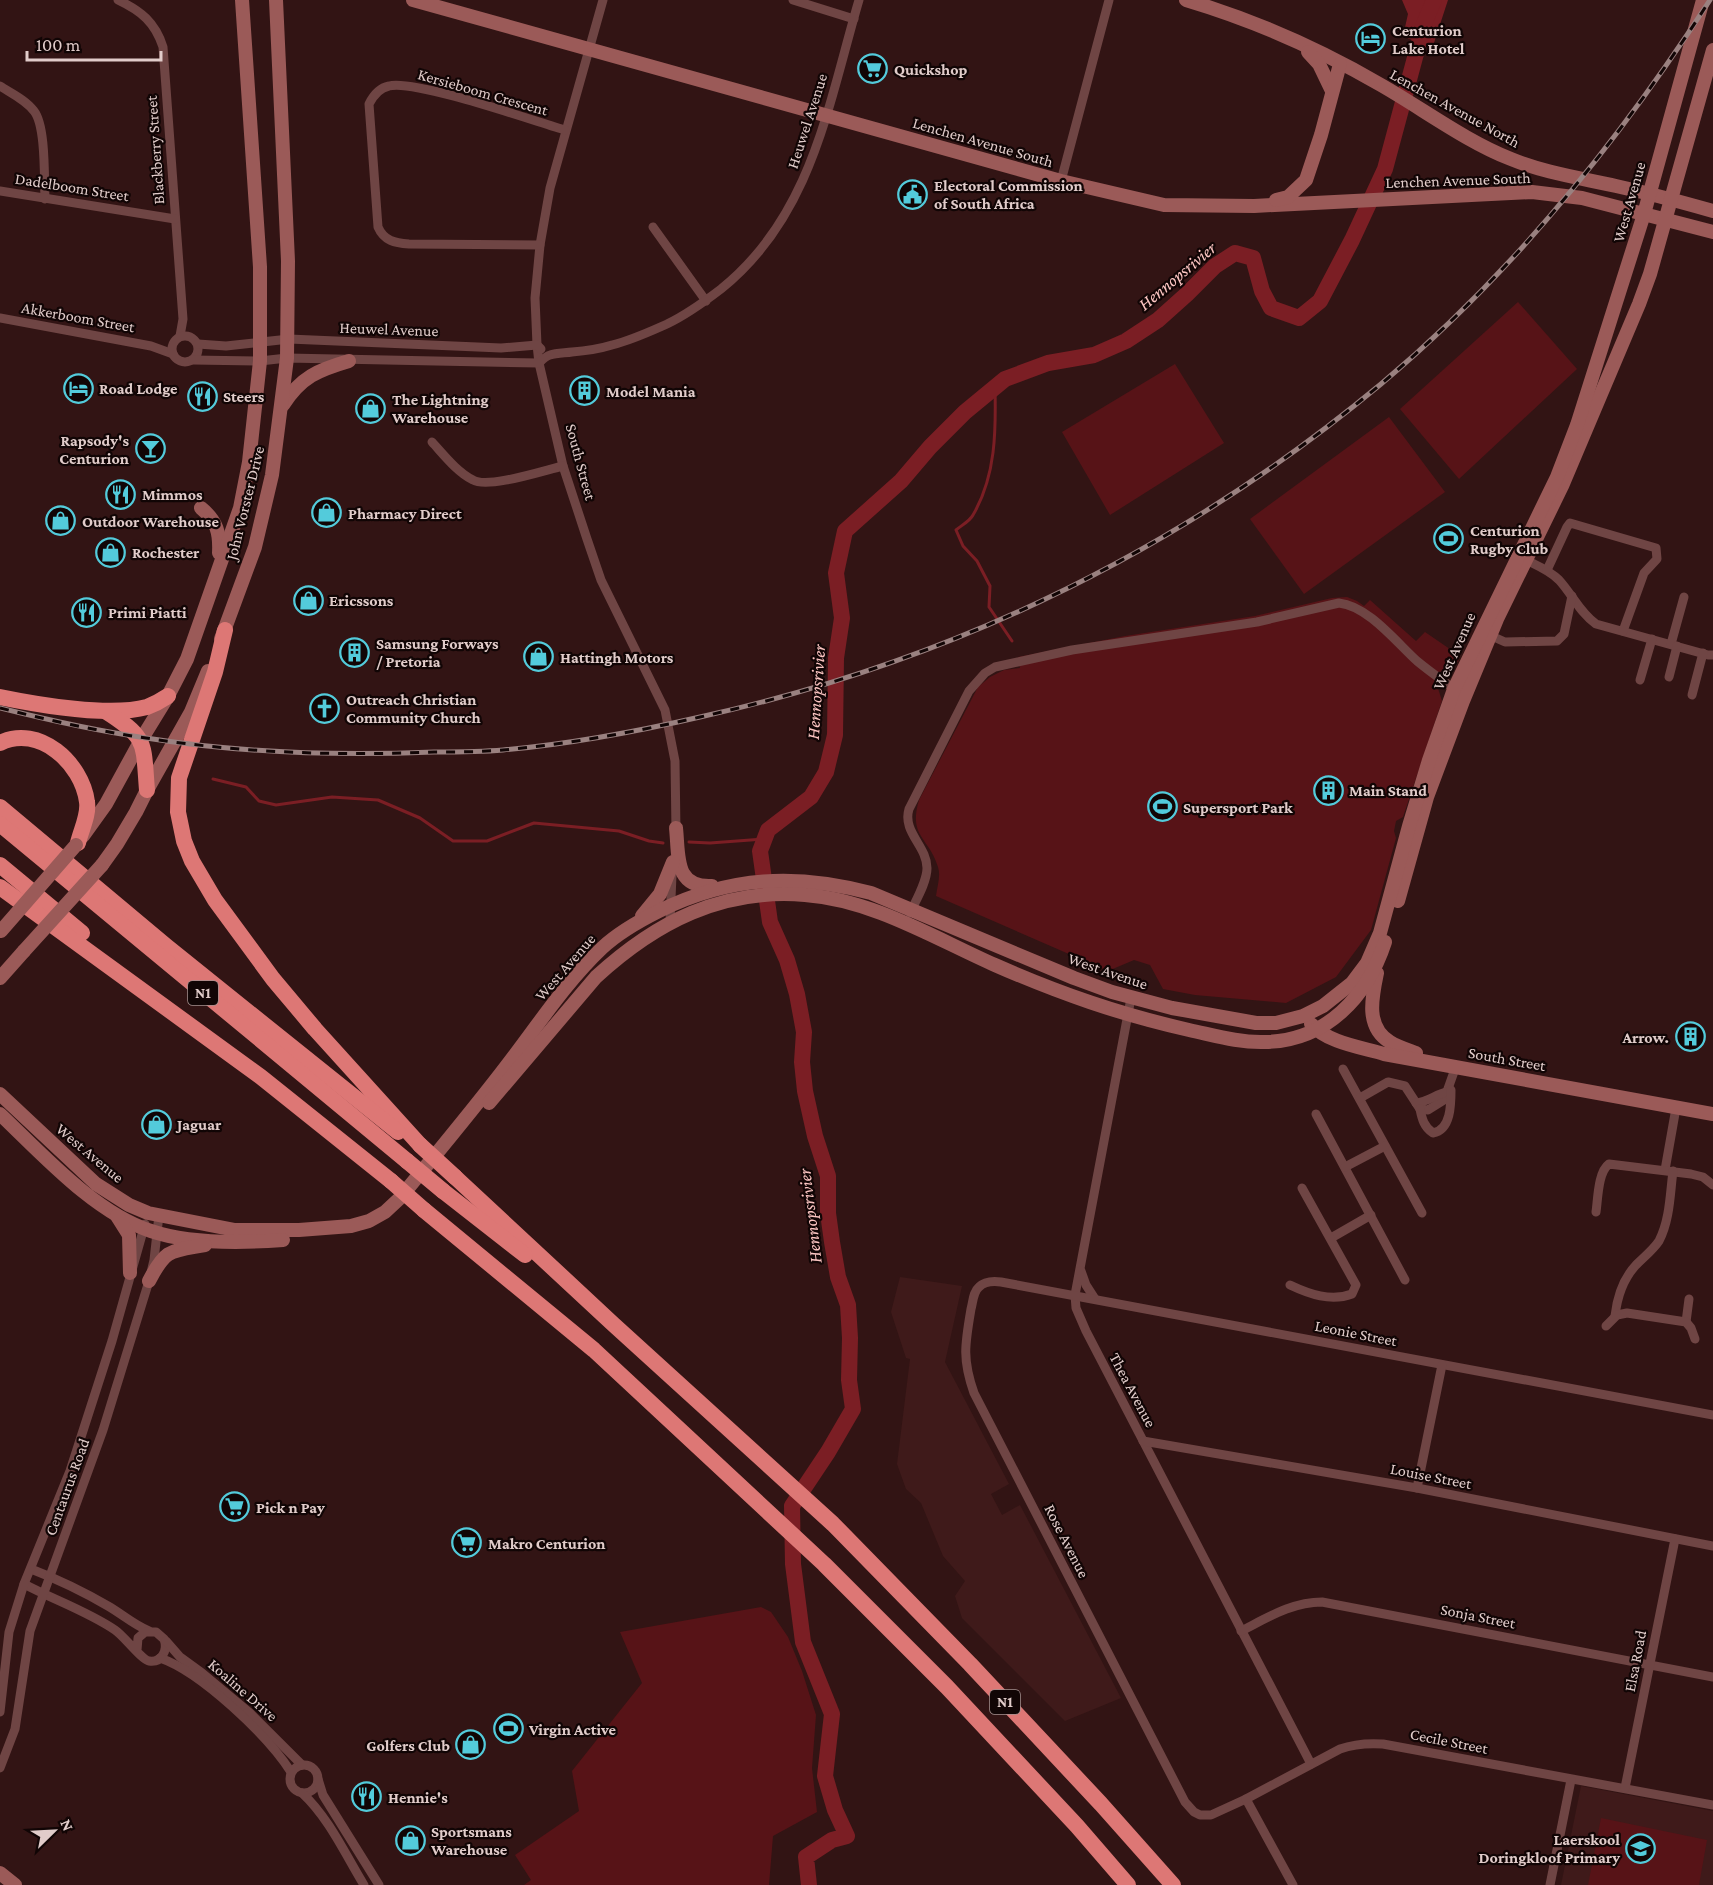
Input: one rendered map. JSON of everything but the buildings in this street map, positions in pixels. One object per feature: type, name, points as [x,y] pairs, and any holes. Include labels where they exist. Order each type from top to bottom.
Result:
[{"type":"highway","points":[[225,630],[215,672],[179,778],[178,812],[184,841],[192,861],[215,900],[273,979],[315,1029],[420,1144],[613,1324]]},
{"type":"highway","points":[[0,697],[29,703],[105,711],[147,706],[168,696]]},
{"type":"highway","points":[[105,711],[128,725],[141,740],[147,790]]},
{"type":"highway","points":[[0,743],[14,738],[37,741],[56,750],[72,765],[82,784],[88,805],[77,844]]},
{"type":"highway","points":[[0,807],[166,946],[328,1077],[402,1135],[420,1144]]},
{"type":"highway","name":"N1","points":[[0,824],[443,1191],[613,1324],[780,1475],[833,1524],[970,1664],[1173,1885]]},
{"type":"highway","name":"N1","points":[[0,865],[186,1021],[261,1077],[391,1181],[594,1350],[824,1564],[947,1687],[1077,1826],[1128,1885]]},
{"type":"highway","points":[[0,887],[186,1021]]},
{"type":"street","name":"Blackberry Street","points":[[118,0],[145,15],[157,32],[163,47],[183,318],[181,338]]},
{"type":"street","name":"John Vorster Drive","points":[[1,932],[77,844],[106,804],[168,696],[187,659],[240,507],[249,462],[261,342],[261,267],[242,0]]},
{"type":"street","name":"Lenchen Avenue South","points":[[413,0],[1061,181],[1164,205],[1254,206],[1532,192],[1582,198],[1713,232]]},
{"type":"street","name":"South Street","points":[[603,0],[550,188],[540,244],[535,298],[537,345],[539,363],[563,465],[601,580],[665,710],[675,761],[676,828],[670,922]]},
{"type":"street","points":[[793,0],[854,19]]},
{"type":"street","name":"Heuwel Avenue","points":[[548,355],[595,349],[633,339],[671,322],[706,301],[734,279],[771,237],[802,185],[817,150],[859,0]]},
{"type":"street","points":[[1061,181],[1109,0]]},
{"type":"street","name":"Lenchen Avenue North","points":[[1186,0],[1256,23],[1340,64],[1380,84],[1510,159],[1539,169],[1649,193],[1713,211]]},
{"type":"street","name":"West Avenue","points":[[1522,558],[1577,425],[1644,214],[1703,0]]},
{"type":"street","name":"John Vorster Drive","points":[[0,978],[102,865],[136,812],[191,712],[225,630],[255,547],[272,475],[282,407],[288,339],[288,261],[278,3]]},
{"type":"street","points":[[1287,38],[1312,55],[1324,72],[1332,91]]},
{"type":"street","name":"West Avenue","points":[[0,1094],[96,1184],[129,1205],[154,1214],[223,1228],[269,1232],[351,1226],[369,1221],[385,1212],[400,1198],[580,972],[603,947],[634,924],[670,905],[723,886],[739,890],[842,885],[871,893],[1074,978],[1131,998],[1172,1008],[1256,1023],[1276,1023],[1303,1016],[1332,1000],[1345,990],[1361,971],[1377,943],[1418,794],[1454,689],[1485,633],[1587,430],[1639,304],[1650,274],[1713,50]]},
{"type":"street","points":[[1254,206],[1288,197],[1306,180],[1340,64]]},
{"type":"street","name":"Kersieboom Crescent","points":[[540,244],[409,244],[397,243],[386,238],[378,227],[369,104],[376,93],[387,86],[404,85],[565,130]]},
{"type":"street","points":[[0,86],[28,105],[36,114],[43,144],[45,199]]},
{"type":"street","name":"Dadelboom Street","points":[[0,190],[175,219]]},
{"type":"street","points":[[652,227],[706,301]]},
{"type":"street","name":"Akkerboom Street","points":[[0,318],[151,346],[173,354]]},
{"type":"street","points":[[260,361],[179,361],[172,350],[181,338],[198,344],[218,346],[261,342]]},
{"type":"street","name":"Akkerboom Street","points":[[151,346],[181,338]]},
{"type":"street","name":"Heuwel Avenue","points":[[261,342],[288,339],[501,348],[537,345]]},
{"type":"street","points":[[193,360],[198,353],[198,344]]},
{"type":"street","points":[[537,345],[548,355],[539,363]]},
{"type":"street","name":"Heuwel Avenue","points":[[260,361],[287,358],[539,363]]},
{"type":"street","points":[[282,407],[292,391],[312,374],[349,361]]},
{"type":"street","points":[[432,442],[459,470],[478,483],[494,482],[563,465]]},
{"type":"street","points":[[201,508],[212,518],[218,529],[219,567]]},
{"type":"street","points":[[1547,570],[1570,523],[1656,548],[1657,559],[1645,571],[1623,631]]},
{"type":"street","points":[[1522,558],[1547,570],[1560,581],[1591,621],[1604,627],[1708,654],[1692,695]]},
{"type":"street","points":[[1485,633],[1505,642],[1558,640],[1564,634],[1572,596]]},
{"type":"street","points":[[1669,677],[1684,597]]},
{"type":"street","points":[[906,924],[927,867],[922,851],[907,824],[909,809],[969,692],[981,677],[995,667],[1072,650],[1257,622],[1339,603],[1352,606],[1369,616],[1418,662],[1454,689]]},
{"type":"street","name":"West Avenue","points":[[802,888],[862,906],[1047,988],[1127,1016],[1252,1042],[1291,1040],[1316,1029],[1354,1001],[1367,985],[1379,963],[1438,765],[1485,633]]},
{"type":"street","points":[[1640,680],[1652,639]]},
{"type":"street","points":[[676,828],[683,875],[688,881],[697,885],[723,886]]},
{"type":"street","points":[[634,924],[660,894],[673,862]]},
{"type":"street","name":"West Avenue","points":[[0,1114],[82,1191],[116,1214],[144,1229],[196,1239],[260,1242],[351,1233],[376,1226],[391,1218],[596,977],[641,940],[670,922],[739,890]]},
{"type":"street","points":[[1379,963],[1371,1001],[1371,1011],[1377,1028],[1390,1042],[1440,1064]]},
{"type":"street","name":"Thea Avenue","points":[[1131,998],[1075,1295],[1076,1308],[1082,1324],[1311,1764]]},
{"type":"street","name":"South Street","points":[[1303,1016],[1316,1029],[1354,1046],[1384,1054],[1713,1114]]},
{"type":"street","points":[[1360,1098],[1391,1082],[1406,1086],[1418,1106],[1427,1129],[1433,1133],[1442,1129],[1448,1118],[1449,1088],[1456,1066]]},
{"type":"street","points":[[1343,1070],[1422,1212]]},
{"type":"street","points":[[1418,1106],[1449,1088]]},
{"type":"street","points":[[1615,1316],[1617,1300],[1627,1276],[1655,1246],[1663,1232],[1668,1211],[1669,1171],[1676,1108]]},
{"type":"street","points":[[1316,1114],[1405,1280]]},
{"type":"street","points":[[1345,1167],[1385,1146]]},
{"type":"street","points":[[1596,1212],[1602,1175],[1607,1166],[1614,1163],[1697,1175],[1713,1185]]},
{"type":"street","points":[[1290,1285],[1325,1297],[1348,1296],[1355,1290],[1356,1285],[1302,1188]]},
{"type":"street","points":[[116,1214],[129,1235],[130,1273]]},
{"type":"street","name":"Centaurus Road","points":[[0,1712],[9,1632],[24,1584],[70,1471],[112,1341],[144,1229],[154,1214]]},
{"type":"street","name":"Centaurus Road","points":[[0,1768],[15,1729],[30,1631],[103,1430],[149,1281],[158,1233],[154,1214]]},
{"type":"street","points":[[1331,1238],[1371,1215]]},
{"type":"street","points":[[149,1281],[159,1262],[176,1250],[231,1241]]},
{"type":"street","points":[[1080,1268],[1086,1285],[1095,1299]]},
{"type":"street","name":"Leonie Street","points":[[994,1281],[1713,1416]]},
{"type":"street","name":"Rose Avenue","points":[[994,1281],[981,1285],[976,1292],[964,1345],[966,1370],[974,1393],[1185,1802],[1194,1812]]},
{"type":"street","points":[[1686,1322],[1689,1299]]},
{"type":"street","points":[[1606,1326],[1615,1316],[1627,1312],[1686,1322],[1695,1339]]},
{"type":"street","points":[[1417,1488],[1442,1365]]},
{"type":"street","name":"Louise Street","points":[[1143,1441],[1417,1488],[1713,1546]]},
{"type":"street","name":"Elsa Road","points":[[1625,1788],[1675,1539]]},
{"type":"street","points":[[24,1584],[74,1606],[116,1630],[146,1660],[160,1658],[166,1649],[164,1639],[156,1632],[139,1627],[108,1606],[31,1569]]},
{"type":"street","name":"Sonja Street","points":[[1241,1631],[1289,1608],[1310,1602],[1322,1602],[1713,1677]]},
{"type":"street","points":[[136,1650],[138,1638],[149,1631]]},
{"type":"street","name":"Koaline Drive","points":[[164,1639],[180,1657],[250,1713],[302,1765]]},
{"type":"street","name":"Koaline Drive","points":[[160,1658],[197,1679],[259,1732],[282,1757],[291,1773]]},
{"type":"street","name":"Cecile Street","points":[[1194,1812],[1207,1816],[1246,1799],[1354,1744],[1383,1744],[1713,1805]]},
{"type":"street","points":[[364,1885],[313,1803],[291,1785],[291,1773],[302,1765],[314,1769],[323,1795],[379,1885]]},
{"type":"street","points":[[302,1793],[311,1791],[318,1779]]},
{"type":"street","points":[[1550,1885],[1571,1780]]},
{"type":"street","points":[[1246,1799],[1293,1885]]},
{"type":"street","points":[[0,1873],[15,1885]]},
{"type":"shaded area","points":[[1402,0],[1448,0],[1432,49],[1403,36],[1408,14]]},
{"type":"shaded area","points":[[1518,302],[1577,369],[1459,479],[1400,409]]},
{"type":"shaded area","points":[[1175,364],[1224,443],[1110,515],[1062,432]]},
{"type":"shaded area","points":[[1389,417],[1445,492],[1304,594],[1250,519]]},
{"type":"shaded area","name":"Supersport Park","points":[[1347,597],[1364,606],[1370,600],[1416,641],[1425,632],[1460,656],[1458,662],[1447,668],[1436,682],[1442,701],[1403,817],[1396,821],[1394,831],[1396,838],[1371,930],[1336,977],[1286,1003],[1195,995],[1163,989],[1150,965],[1134,960],[1108,971],[936,896],[939,870],[918,830],[916,812],[919,800],[978,687],[990,677],[1004,670],[1020,668],[1018,657],[1125,636],[1255,616],[1332,598]]},
{"type":"shaded area","points":[[900,1277],[962,1286],[945,1362],[1009,1484],[991,1494],[1002,1515],[1020,1505],[1121,1698],[1065,1721],[962,1618],[955,1596],[965,1581],[943,1556],[921,1503],[906,1489],[897,1464],[910,1359],[906,1358],[891,1312]]},
{"type":"shaded area","points":[[761,1607],[771,1612],[788,1637],[816,1715],[812,1768],[817,1812],[773,1836],[769,1885],[524,1885],[531,1880],[515,1855],[579,1811],[572,1771],[642,1683],[620,1632]]},
{"type":"shaded area","name":"Laerskool Doringkloof Primary","points":[[1581,1786],[1713,1811],[1713,1885],[1561,1885]]},
{"type":"shaded area","points":[[1601,1818],[1707,1840],[1699,1885],[1588,1885]]},
{"type":"waterway","name":"Hennopsrivier","points":[[809,1885],[806,1857],[832,1840],[847,1836],[835,1810],[825,1776],[832,1714],[803,1642],[793,1564],[792,1506],[853,1409],[849,1380],[850,1338],[848,1305],[838,1277],[828,1213],[828,1176],[815,1136],[805,1091],[802,1062],[804,1032],[797,994],[787,960],[770,922],[760,851],[768,830],[811,797],[826,772],[835,735],[836,658],[842,618],[836,573],[845,531],[901,481],[930,447],[965,412],[1005,379],[1048,363],[1094,355],[1126,341],[1158,320],[1215,266],[1235,253],[1253,258],[1262,291],[1271,308],[1299,318],[1320,301],[1385,169],[1424,24],[1434,0]]},
{"type":"waterway","points":[[995,388],[995,436],[986,485],[972,517],[956,530],[963,546],[977,561],[990,586],[989,607],[1012,641]]},
{"type":"waterway","points":[[213,779],[246,787],[259,801],[276,805],[332,797],[378,800],[420,818],[453,841],[487,841],[534,823],[619,831],[663,843]]},
{"type":"waterway","points":[[689,842],[710,843],[764,839]]},
{"type":"railway","points":[[0,708],[109,732],[218,747],[326,753],[503,750],[578,741],[700,717],[794,693],[885,665],[974,631],[1060,592],[1144,548],[1226,498],[1305,444],[1381,384],[1474,298],[1560,204],[1638,104],[1710,0]]},
{"type":"place","name":"Centurion Lake Hotel","points":[[1371,39]]},
{"type":"place","name":"Quickshop","points":[[873,69]]},
{"type":"place","name":"Electoral Commission of South Africa","points":[[913,194]]},
{"type":"place","name":"Road Lodge","points":[[78,388]]},
{"type":"place","name":"Model Mania","points":[[585,391]]},
{"type":"place","name":"Steers","points":[[202,396]]},
{"type":"place","name":"The Lightning Warehouse","points":[[371,408]]},
{"type":"place","name":"Rapsody's Centurion","points":[[150,449]]},
{"type":"place","name":"Mimmos","points":[[121,494]]},
{"type":"place","name":"Pharmacy Direct","points":[[327,513]]},
{"type":"place","name":"Outdoor Warehouse","points":[[61,521]]},
{"type":"place","name":"Centurion Rugby Club","points":[[1449,539]]},
{"type":"place","name":"Rochester","points":[[111,552]]},
{"type":"place","name":"Ericssons","points":[[308,600]]},
{"type":"place","name":"Primi Piatti","points":[[87,612]]},
{"type":"place","name":"Samsung Forways / Pretoria","points":[[355,652]]},
{"type":"place","name":"Hattingh Motors","points":[[539,657]]},
{"type":"place","name":"Outreach Christian Community Church","points":[[325,708]]},
{"type":"place","name":"Main Stand","points":[[1328,790]]},
{"type":"place","name":"Supersport Park","points":[[1162,807]]},
{"type":"place","name":"Arrow.","points":[[1690,1037]]},
{"type":"place","name":"Jaguar","points":[[156,1124]]},
{"type":"place","name":"Pick n Pay","points":[[235,1507]]},
{"type":"place","name":"Makro Centurion","points":[[467,1543]]},
{"type":"place","name":"Virgin Active","points":[[508,1729]]},
{"type":"place","name":"Golfers Club","points":[[471,1745]]},
{"type":"place","name":"Hennie's","points":[[367,1797]]},
{"type":"place","name":"Sportsmans Warehouse","points":[[410,1840]]},
{"type":"place","name":"Laerskool Doringkloof Primary","points":[[1641,1848]]}]
